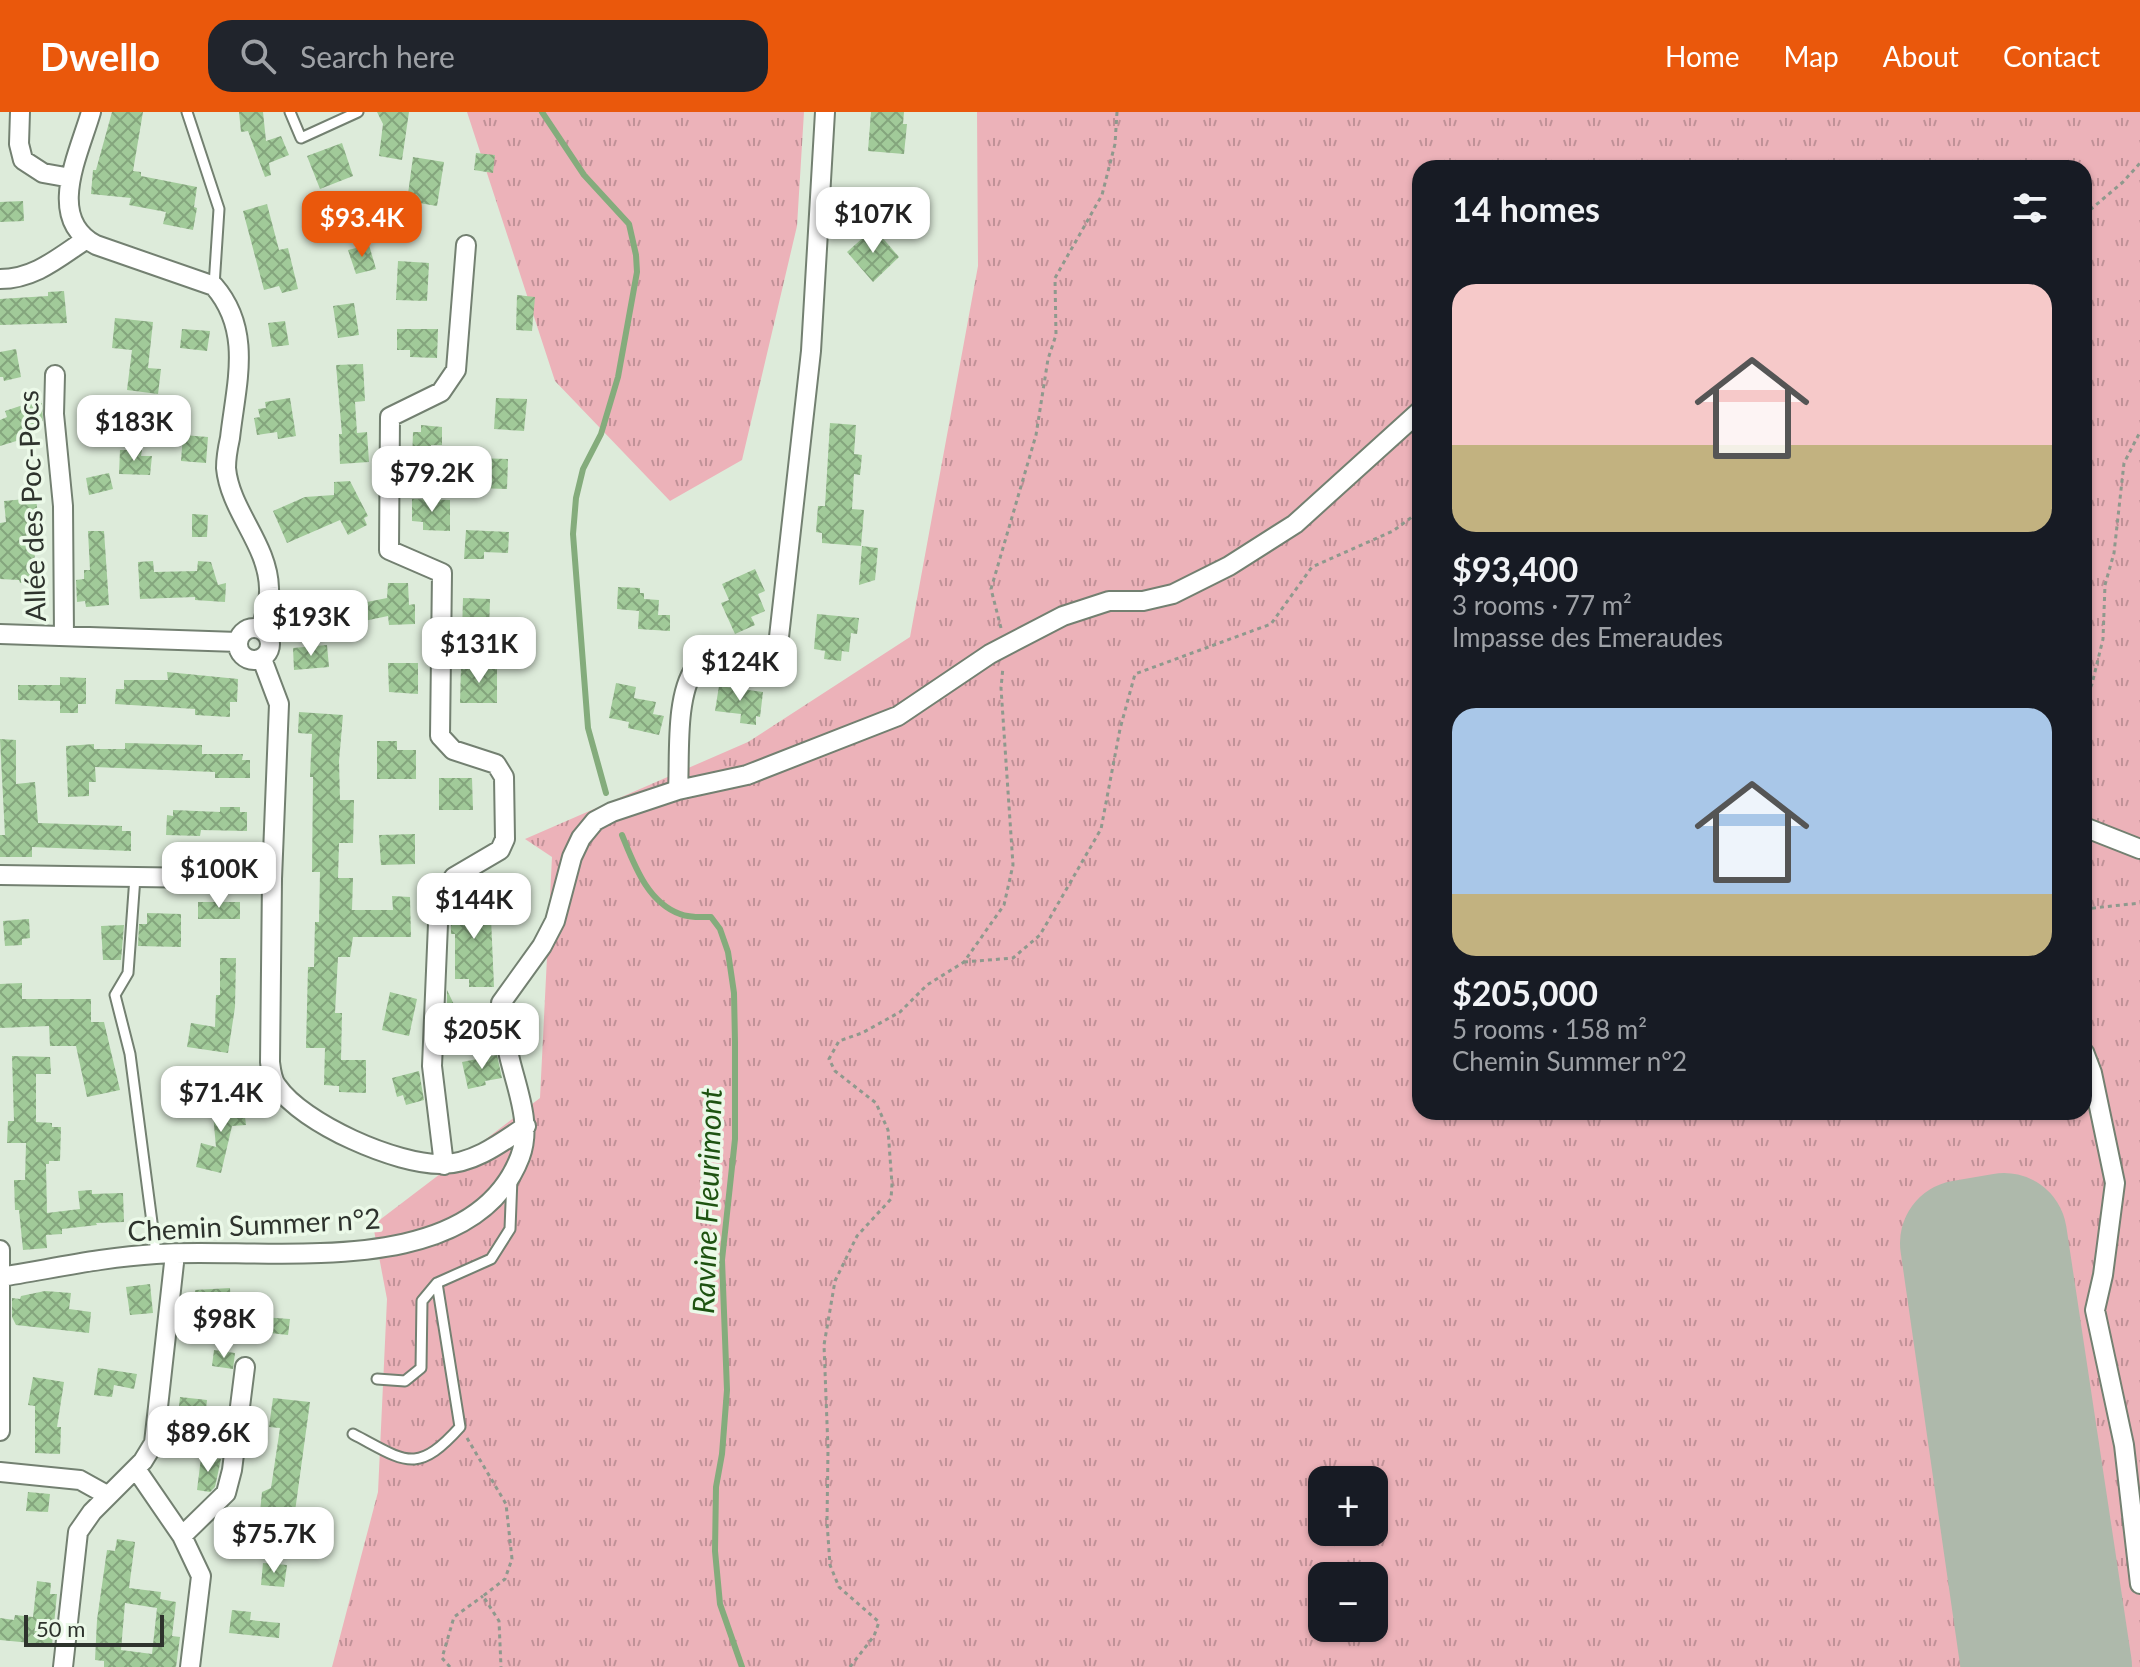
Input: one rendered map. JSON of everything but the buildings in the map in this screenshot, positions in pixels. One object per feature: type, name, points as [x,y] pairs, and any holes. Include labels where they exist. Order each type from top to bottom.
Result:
[{"type":"street","points":[[20,112],[19,144],[23,160],[43,173],[71,178]]},
{"type":"street","points":[[91,112],[67,196],[75,230],[85,240],[214,286],[228,305],[237,326],[240,356],[226,466],[233,494],[263,556],[269,589],[261,629],[270,643],[267,655],[256,660],[244,657],[238,642],[241,634],[252,628],[261,629]]},
{"type":"street","points":[[678,790],[683,700],[688,679],[695,668],[778,646],[811,351],[825,112]]},
{"type":"street","points":[[0,279],[29,275],[85,240]]},
{"type":"street","points":[[444,1165],[432,1066],[439,900],[454,877],[500,850],[505,839],[504,777],[496,764],[453,750],[440,736],[442,573],[389,550],[390,417],[441,392],[456,370],[466,245]]},
{"type":"street","name":"Allée des Poc-Pocs","points":[[55,375],[54,414],[63,506],[64,635]]},
{"type":"street","name":"Chemin Summer n°2","points":[[0,1277],[166,1254],[364,1252],[404,1245],[469,1217],[494,1196],[512,1173],[520,1156],[526,1126],[508,1051],[501,1003],[542,946],[555,921],[572,857],[595,821],[612,812],[678,790],[747,775],[898,716],[990,654],[1063,616],[1109,601],[1143,601],[1173,594],[1229,566],[1295,524],[1412,418]]},
{"type":"street","points":[[0,634],[238,642]]},
{"type":"street","points":[[262,659],[279,704],[272,879],[270,1062],[275,1085],[297,1108],[341,1134],[410,1162],[444,1165],[483,1153],[526,1126]]},
{"type":"street","points":[[2092,830],[2140,849]]},
{"type":"street","points":[[0,875],[272,879]]},
{"type":"street","points":[[2092,1073],[2115,1183],[2103,1275],[2095,1310],[2124,1445],[2140,1584]]},
{"type":"street","points":[[0,1250],[0,1431]]},
{"type":"street","points":[[63,1667],[78,1532],[107,1495],[136,1469],[154,1443],[166,1254]]},
{"type":"street","points":[[182,1536],[226,1493],[232,1470],[245,1367]]},
{"type":"street","points":[[136,1469],[182,1536],[201,1576],[190,1667]]},
{"type":"street","points":[[0,1472],[80,1480],[107,1495]]},
{"type":"lane","points":[[187,112],[219,209],[214,286]]},
{"type":"lane","points":[[290,112],[301,138],[358,112]]},
{"type":"lane","points":[[135,876],[128,973],[115,995],[130,1054],[166,1254]]},
{"type":"lane","points":[[377,1379],[405,1381],[421,1368],[422,1301],[437,1283],[491,1259],[510,1229],[512,1173]]},
{"type":"lane","points":[[353,1434],[411,1461],[431,1456],[460,1427],[437,1283]]},
{"type":"path","points":[[850,1667],[874,1636],[879,1622],[839,1587],[830,1565],[824,1345],[835,1281],[857,1236],[891,1199],[892,1184],[888,1130],[876,1103],[835,1071],[829,1059],[839,1041],[862,1033],[900,1012],[927,985],[964,962],[1004,905],[1013,865],[1001,688],[1005,646],[991,589],[1036,435],[1048,359],[1056,335],[1055,278],[1102,195],[1115,144],[1117,112]]},
{"type":"path","points":[[2092,208],[2140,163]]},
{"type":"path","points":[[2092,684],[2103,639],[2105,585],[2114,553],[2124,463],[2140,432]]},
{"type":"path","points":[[964,962],[1013,958],[1040,935],[1101,829],[1120,729],[1135,674],[1271,624],[1312,567],[1393,531],[1412,517]]},
{"type":"path","points":[[2092,908],[2140,903]]},
{"type":"path","points":[[450,1667],[442,1658],[454,1617],[505,1579],[512,1559],[506,1504],[460,1427]]},
{"type":"path","points":[[483,1596],[499,1621],[501,1667]]},
{"type":"green space","points":[[467,112],[804,112],[797,226],[742,460],[670,501],[555,381]]},
{"type":"green space","points":[[977,112],[2140,112],[2140,1667],[332,1667],[378,1492],[387,1299],[373,1225],[540,1098],[552,857],[525,839],[748,742],[910,637],[978,266]]},
{"type":"waterway","name":"Ravine Fleurimont","points":[[542,112],[584,175],[629,224],[636,255],[637,272],[618,377],[601,434],[583,469],[576,498],[573,534],[588,728],[606,793]]},
{"type":"waterway","name":"Ravine Fleurimont","points":[[622,835],[643,881],[659,901],[684,915],[711,917],[720,929],[728,952],[734,993],[735,1139],[722,1260],[727,1390],[716,1487],[715,1551],[720,1604],[742,1667]]},
{"type":"runway","points":[[2024,1667],[1963,1243],[2004,1236],[2069,1667]]}]
